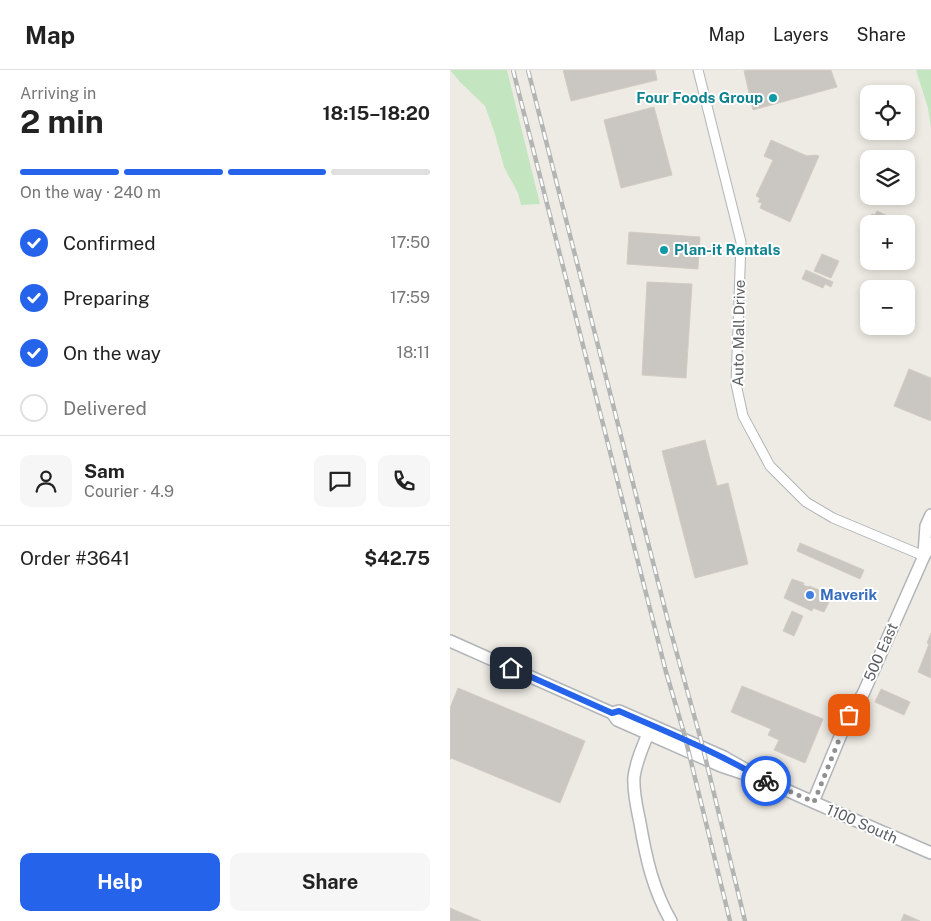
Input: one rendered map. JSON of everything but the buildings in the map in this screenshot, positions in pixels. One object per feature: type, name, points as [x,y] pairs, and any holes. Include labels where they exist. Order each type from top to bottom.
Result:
[{"type":"street","name":"Auto Mall Drive","points":[[698,70],[741,242],[736,384],[743,416],[770,466],[806,502],[833,518],[894,545],[927,557]]},
{"type":"street","name":"500 East","points":[[927,557],[926,526],[931,515]]},
{"type":"street","name":"500 East","points":[[814,802],[849,715],[863,694],[927,557],[931,544]]},
{"type":"street","name":"1100 South","points":[[450,641],[612,713],[617,720],[648,734],[721,766],[766,780]]},
{"type":"street","name":"1100 South","points":[[612,713],[619,711],[681,737],[731,760],[766,780],[931,853]]},
{"type":"street","points":[[648,734],[635,771],[635,796],[651,876],[658,896],[671,921]]},
{"type":"green space","points":[[450,70],[507,70],[540,204],[521,205],[518,193],[504,167],[485,106]]},
{"type":"green space","points":[[916,70],[931,70],[931,128],[928,108]]},
{"type":"railway","points":[[513,70],[666,672],[684,733],[730,921]]},
{"type":"railway","points":[[528,70],[670,629],[701,740],[745,921]]},
{"type":"way so far","points":[[766,781],[814,802],[849,715]]},
{"type":"place","name":"Four Foods Group","points":[[773,98]]},
{"type":"place","name":"Plan-it Rentals","points":[[664,250]]},
{"type":"place","name":"Maverik","points":[[810,595]]},
{"type":"route","points":[[511,668],[612,713],[619,711],[681,737],[738,764],[766,781]]}]
